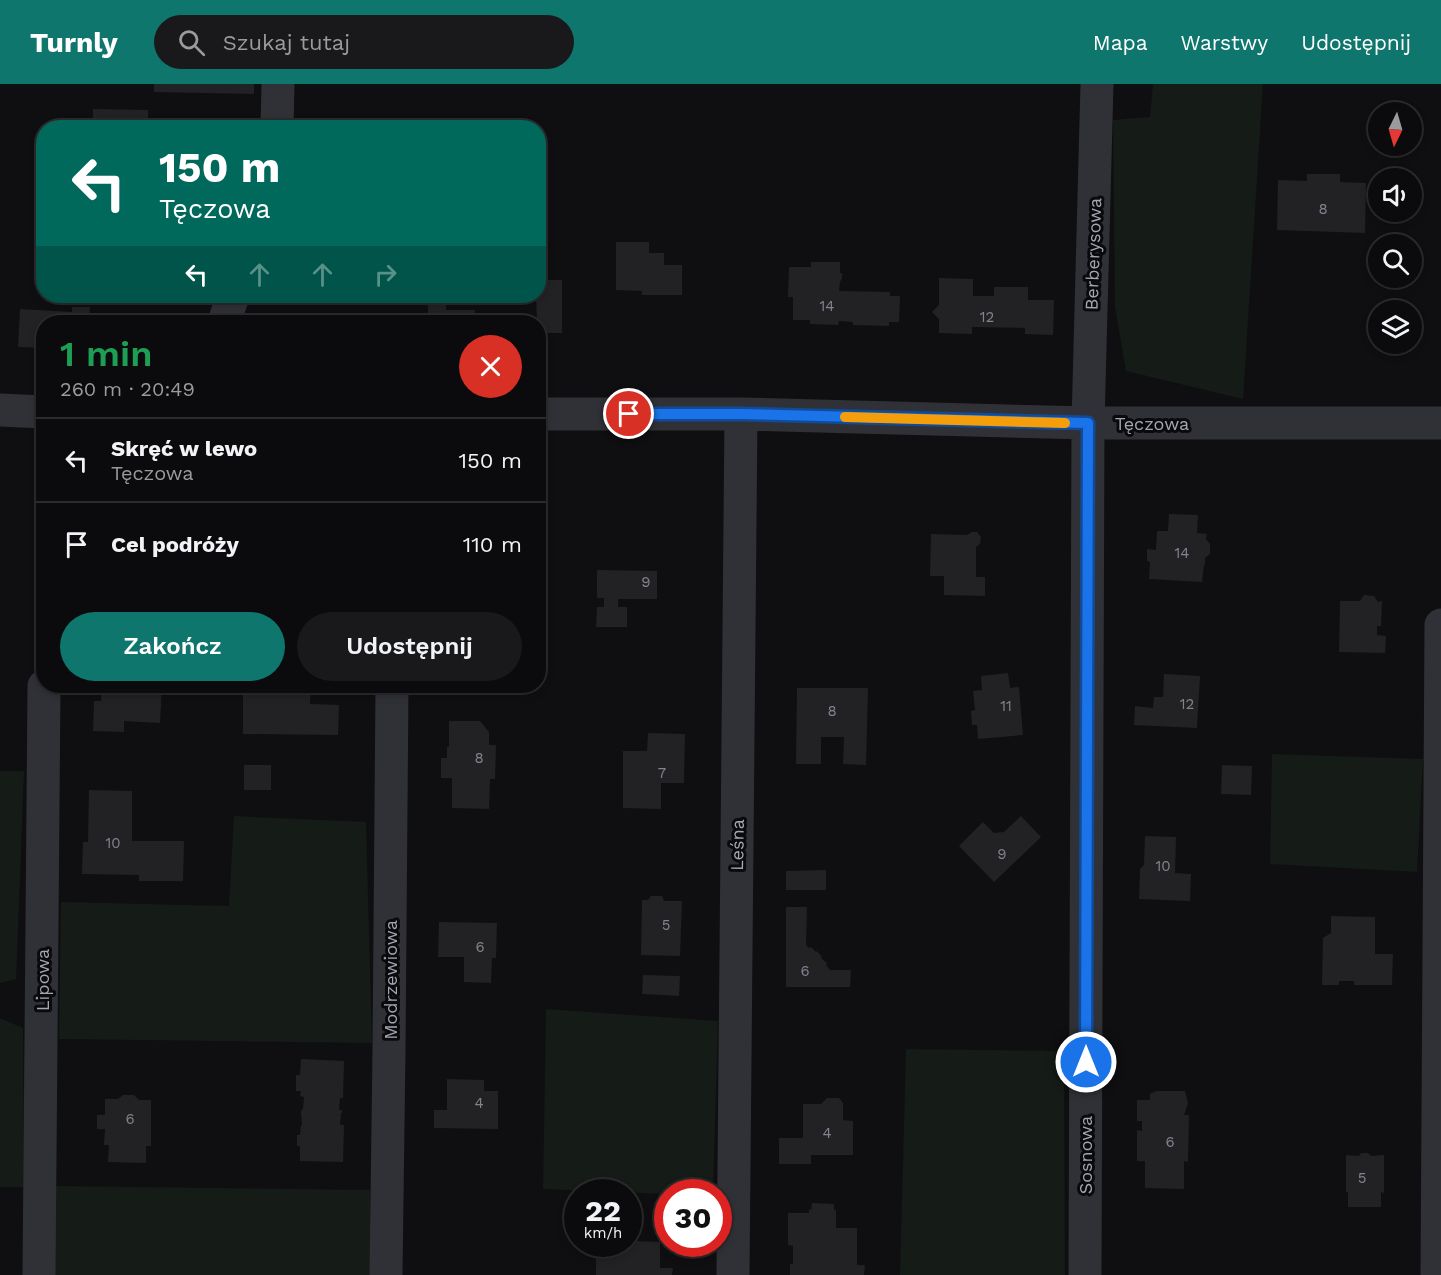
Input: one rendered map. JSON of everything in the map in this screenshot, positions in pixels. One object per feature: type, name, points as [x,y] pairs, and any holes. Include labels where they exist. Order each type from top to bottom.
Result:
[{"type":"street","points":[[277,120],[278,84]]},
{"type":"street","name":"Berberysowa","points":[[1088,423],[1097,84]]},
{"type":"street","points":[[0,410],[36,412]]},
{"type":"street","name":"Tęczowa","points":[[546,414],[741,414],[1088,423],[1441,423]]},
{"type":"street","name":"Leśna","points":[[733,1275],[741,414]]},
{"type":"street","name":"Sosnowa","points":[[1085,1275],[1088,423]]},
{"type":"street","points":[[1437,1275],[1441,625]]},
{"type":"street","name":"Lipowa","points":[[39,1275],[44,693]]},
{"type":"street","name":"Modrzewiowa","points":[[386,1275],[392,693]]},
{"type":"shaded area","points":[[1153,84],[1263,84],[1243,399],[1126,371],[1115,307],[1113,120],[1150,117]]},
{"type":"shaded area","points":[[1272,754],[1423,759],[1417,872],[1270,864]]},
{"type":"shaded area","points":[[0,771],[24,771],[16,979],[0,983]]},
{"type":"shaded area","points":[[234,816],[366,822],[372,1043],[59,1039],[61,902],[229,906]]},
{"type":"shaded area","points":[[546,1009],[718,1021],[713,1179],[654,1179],[654,1193],[642,1193],[642,1179],[564,1179],[564,1190],[543,1189]]},
{"type":"shaded area","points":[[0,1018],[23,1028],[24,1187],[0,1187]]},
{"type":"shaded area","points":[[906,1049],[1064,1051],[1065,1275],[900,1275]]},
{"type":"shaded area","points":[[41,1187],[370,1190],[370,1275],[39,1275]]},
{"type":"building","points":[[154,84],[254,84],[254,94],[154,92]]},
{"type":"building","points":[[93,109],[148,110],[148,120],[93,120]]},
{"type":"building","points":[[1307,174],[1340,174],[1340,182],[1366,183],[1365,233],[1277,230],[1278,180],[1307,181]]},
{"type":"building","points":[[616,242],[649,242],[649,253],[664,253],[664,265],[682,265],[682,295],[642,295],[642,291],[616,290]]},
{"type":"building","points":[[811,262],[840,262],[842,278],[839,291],[890,292],[890,296],[900,296],[899,322],[889,322],[889,326],[853,325],[853,322],[839,321],[838,325],[810,324],[810,320],[793,320],[793,297],[788,297],[789,267],[811,267]]},
{"type":"building","points":[[939,278],[973,279],[973,296],[994,296],[994,287],[1028,287],[1028,300],[1054,300],[1053,335],[1025,334],[1025,328],[972,327],[972,334],[939,333],[939,319],[932,312],[939,305]]},
{"type":"building","points":[[546,280],[562,280],[562,333],[546,333],[546,315],[537,315],[536,303],[546,303]]},
{"type":"building","points":[[428,303],[446,303],[446,310],[475,310],[475,315],[428,315]]},
{"type":"building","points":[[72,307],[90,307],[89,315],[36,315],[36,348],[18,347],[20,309],[72,312]]},
{"type":"building","points":[[1169,514],[1198,515],[1197,533],[1207,534],[1206,539],[1210,544],[1210,554],[1205,558],[1202,582],[1149,579],[1150,562],[1147,561],[1147,549],[1156,550],[1157,531],[1168,531]]},
{"type":"building","points":[[977,532],[981,537],[980,544],[976,547],[976,577],[985,577],[985,596],[944,595],[944,576],[930,576],[931,534],[967,535]]},
{"type":"building","points":[[597,570],[657,571],[657,599],[618,599],[618,607],[627,607],[627,627],[596,627],[597,607],[604,607],[604,598],[597,598]]},
{"type":"building","points":[[1364,595],[1374,596],[1378,602],[1382,601],[1381,626],[1377,626],[1377,635],[1386,636],[1385,653],[1339,652],[1340,601],[1360,601]]},
{"type":"building","points":[[1008,673],[1010,688],[1019,687],[1023,735],[978,739],[977,725],[972,725],[971,711],[975,710],[973,691],[982,690],[981,676]]},
{"type":"building","points":[[1164,674],[1200,676],[1197,728],[1134,725],[1135,706],[1153,708],[1154,697],[1163,697]]},
{"type":"building","points":[[797,688],[868,688],[866,765],[843,764],[844,737],[821,737],[821,764],[796,764]]},
{"type":"building","points":[[102,693],[162,693],[160,723],[124,721],[124,732],[93,731],[94,701],[101,701]]},
{"type":"building","points":[[272,693],[311,693],[310,704],[339,705],[338,735],[243,734],[243,694],[272,695]]},
{"type":"building","points":[[449,721],[480,721],[489,732],[489,745],[496,745],[495,779],[490,779],[489,809],[452,808],[452,778],[441,778],[441,758],[447,758],[447,747],[449,747]]},
{"type":"building","points":[[648,733],[685,734],[684,783],[661,783],[661,809],[623,808],[623,751],[647,751]]},
{"type":"building","points":[[244,765],[271,765],[271,790],[244,790]]},
{"type":"building","points":[[1222,765],[1252,766],[1251,795],[1221,794]]},
{"type":"building","points":[[89,790],[132,791],[132,841],[184,841],[183,881],[139,881],[139,875],[82,874],[83,842],[88,842]]},
{"type":"building","points":[[1021,816],[1041,837],[994,882],[959,846],[983,822],[994,833],[1004,832]]},
{"type":"building","points":[[1145,836],[1176,837],[1175,873],[1191,874],[1190,901],[1139,899],[1140,869],[1144,865]]},
{"type":"building","points":[[826,870],[826,890],[786,890],[786,871]]},
{"type":"building","points":[[651,896],[662,896],[664,901],[682,901],[680,956],[641,955],[642,900],[648,900]]},
{"type":"building","points":[[786,907],[807,907],[806,945],[817,951],[830,970],[851,970],[850,987],[786,987]]},
{"type":"building","points":[[1331,916],[1375,917],[1375,954],[1393,954],[1392,985],[1354,985],[1354,981],[1339,981],[1339,985],[1322,985],[1323,938],[1331,933]]},
{"type":"building","points":[[439,922],[497,923],[496,958],[492,958],[491,983],[464,982],[464,957],[438,957]]},
{"type":"building","points":[[643,975],[680,976],[679,996],[642,994]]},
{"type":"building","points":[[301,1059],[344,1061],[343,1098],[340,1098],[339,1110],[342,1110],[340,1125],[344,1125],[343,1162],[300,1161],[297,1135],[300,1135],[302,1125],[301,1112],[304,1097],[300,1096],[301,1091],[296,1091],[296,1075],[300,1075]]},
{"type":"building","points":[[447,1079],[484,1080],[484,1091],[498,1091],[498,1129],[434,1128],[434,1110],[447,1110]]},
{"type":"building","points":[[1156,1091],[1185,1091],[1188,1103],[1184,1115],[1189,1115],[1188,1162],[1184,1161],[1184,1189],[1145,1188],[1145,1161],[1137,1161],[1137,1130],[1142,1131],[1142,1121],[1137,1121],[1137,1100],[1150,1100],[1150,1094]]},
{"type":"building","points":[[123,1095],[134,1095],[139,1100],[151,1100],[151,1146],[146,1146],[146,1163],[108,1162],[109,1145],[104,1145],[105,1129],[97,1129],[97,1115],[105,1115],[105,1099],[118,1099]]},
{"type":"building","points":[[827,1098],[839,1098],[843,1103],[843,1120],[853,1121],[853,1155],[811,1155],[811,1164],[779,1164],[779,1138],[803,1138],[803,1104],[821,1104]]},
{"type":"building","points":[[1361,1153],[1368,1153],[1371,1156],[1384,1155],[1384,1193],[1381,1192],[1381,1207],[1348,1207],[1346,1155],[1359,1156]]},
{"type":"building","points":[[812,1203],[834,1204],[836,1228],[857,1228],[857,1265],[865,1265],[864,1275],[790,1275],[790,1264],[793,1264],[793,1246],[788,1245],[788,1213],[809,1213]]},
{"type":"building","points":[[642,1241],[654,1242],[654,1257],[660,1257],[660,1268],[673,1268],[672,1275],[596,1275],[596,1257],[642,1257]]},
{"type":"slow traffic","points":[[845,417],[1065,423]]},
{"type":"route","points":[[629,414],[741,414],[1088,423],[1086,1062]]}]
